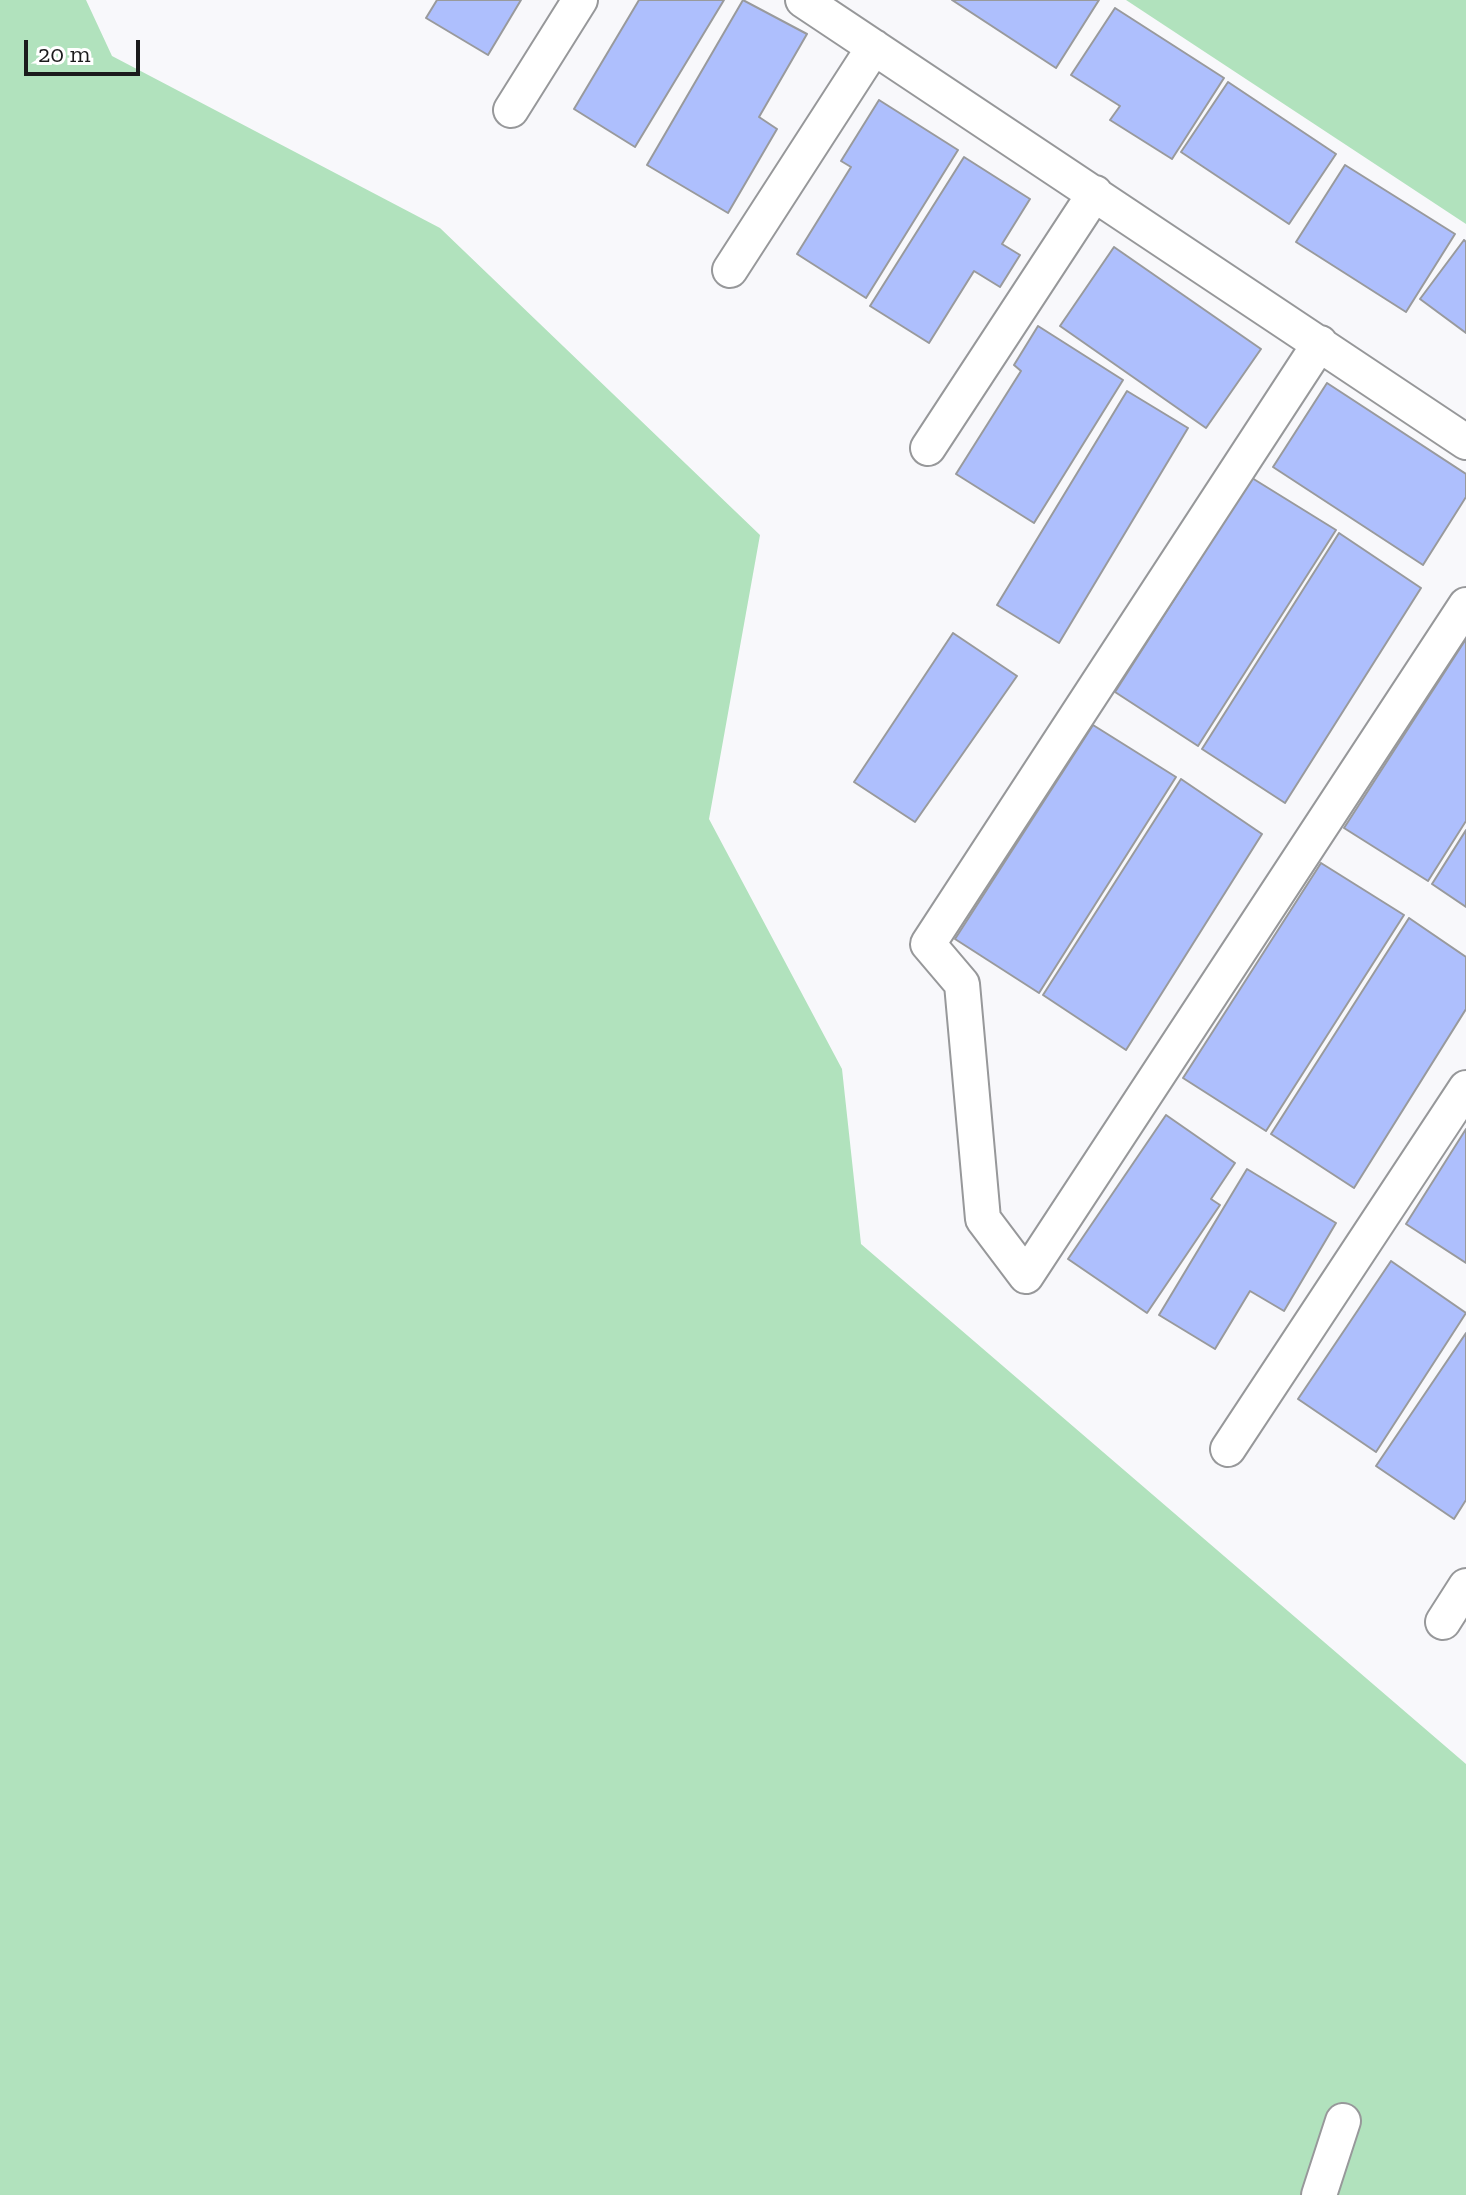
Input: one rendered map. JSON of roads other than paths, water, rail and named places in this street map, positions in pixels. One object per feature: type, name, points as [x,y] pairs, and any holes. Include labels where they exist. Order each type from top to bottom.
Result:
[{"type":"street","points":[[511,110],[580,0]]},
{"type":"street","points":[[803,0],[1466,442]]},
{"type":"street","points":[[730,270],[874,47]]},
{"type":"street","points":[[928,448],[1095,193]]},
{"type":"street","points":[[1320,343],[928,944],[962,984],[983,1219],[1026,1276],[1466,605]]},
{"type":"street","points":[[1228,1449],[1466,1088]]},
{"type":"street","points":[[1443,1622],[1466,1586]]},
{"type":"street","points":[[1319,2195],[1343,2121]]}]
